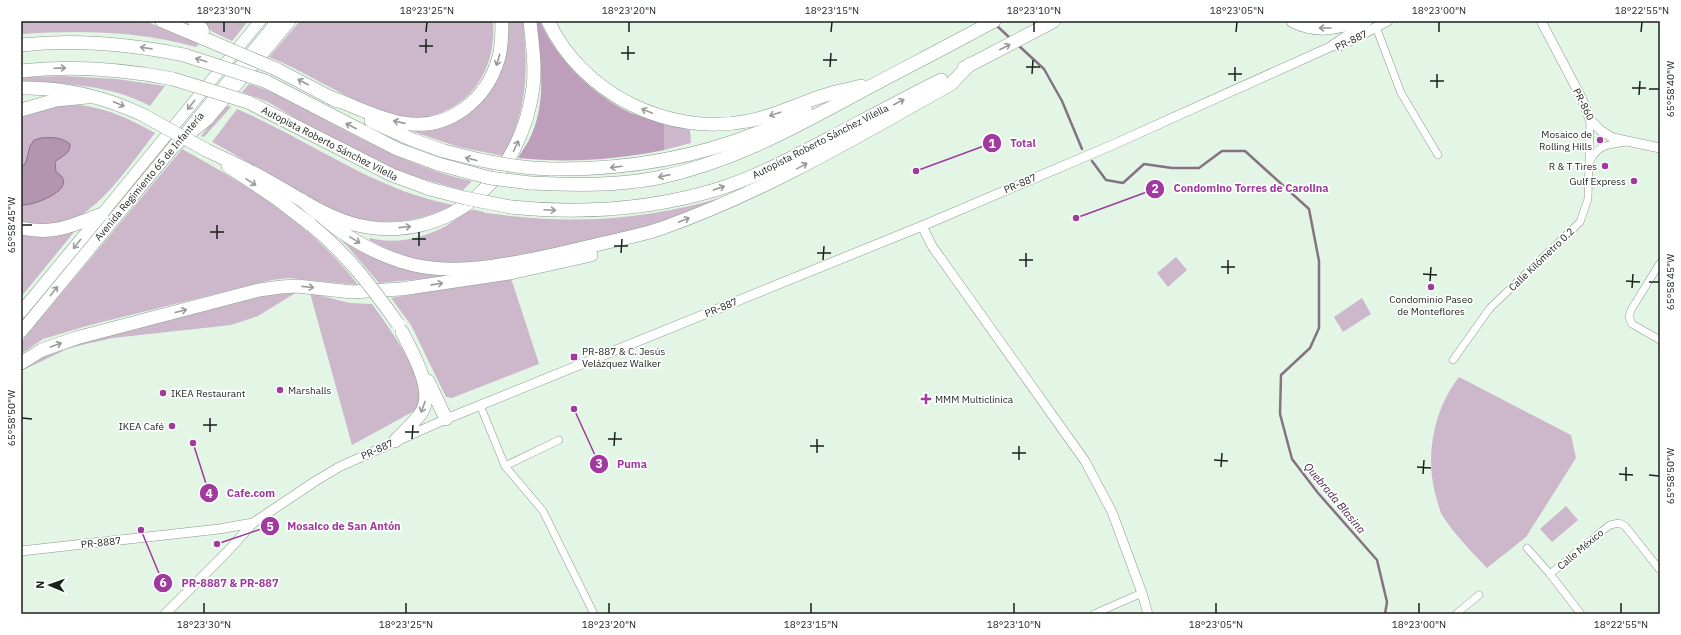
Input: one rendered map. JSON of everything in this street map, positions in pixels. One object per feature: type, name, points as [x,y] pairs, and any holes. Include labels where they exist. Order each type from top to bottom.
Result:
[{"type":"highway","points":[[162,21],[276,69],[329,96],[377,116],[403,123],[424,125],[450,118],[472,103],[486,86],[494,73],[502,44],[502,21]]},
{"type":"highway","points":[[194,21],[202,29],[205,39]]},
{"type":"highway","points":[[175,145],[207,119],[289,21]]},
{"type":"highway","points":[[21,88],[63,90],[95,96],[117,103],[143,115],[208,151],[249,170],[302,200],[342,220],[374,228],[407,228],[435,220],[461,209],[490,184],[512,155],[528,115],[534,86],[535,66],[530,21]]},
{"type":"highway","points":[[548,21],[558,40],[570,56],[606,89],[635,106],[654,114],[691,122],[719,124],[748,121],[783,111],[828,94],[878,82]]},
{"type":"highway","points":[[21,45],[65,42],[98,43],[148,48],[184,55],[265,82],[396,149],[438,164],[490,178],[530,183],[568,185],[607,184],[657,178],[710,164],[760,145],[994,21]]},
{"type":"highway","points":[[1293,21],[1306,26],[1324,29],[1357,21]]},
{"type":"highway","name":"Autopista Roberto Sánchez Vilella","points":[[21,71],[75,67],[98,68],[133,71],[173,79],[248,102],[392,175],[430,189],[511,207],[561,211],[613,209],[662,203],[716,190],[764,171],[1051,23]]},
{"type":"highway","points":[[21,363],[42,350],[76,338],[259,290],[282,286],[364,292],[401,289],[510,273],[591,255],[624,245],[720,205],[785,175],[951,84],[970,64]]},
{"type":"highway","points":[[329,96],[360,115],[390,130],[444,151],[475,160],[505,165],[551,169],[608,168],[644,164],[690,154],[756,134],[798,114],[878,82]]},
{"type":"highway","points":[[21,110],[56,100],[95,96]]},
{"type":"highway","name":"Avenida Regimiento 65 de Infantería","points":[[21,332],[175,145]]},
{"type":"highway","points":[[208,151],[244,178],[276,198],[311,225],[329,240],[364,277],[400,328],[421,363],[446,419]]},
{"type":"highway","points":[[302,200],[328,223],[372,249],[403,262],[434,268],[465,269],[509,264],[560,254],[664,228]]},
{"type":"highway","points":[[21,228],[47,232],[60,230],[102,214]]},
{"type":"highway","name":"Avenida Regimiento 65 de Infantería","points":[[21,312],[102,214]]},
{"type":"highway","points":[[396,441],[421,413],[425,405],[426,396],[420,371],[400,328]]},
{"type":"main road","name":"Avenida Regimiento 65 de Infantería","points":[[102,214],[260,21]]},
{"type":"main road","name":"Avenida Regimiento 65 de Infantería","points":[[175,145],[277,21]]},
{"type":"street","name":"PR-887","points":[[165,614],[227,552],[253,523],[339,467],[446,419],[922,226],[1110,146],[1330,47],[1368,21]]},
{"type":"street","name":"PR-887","points":[[1313,55],[1341,46],[1388,21]]},
{"type":"street","name":"PR-860","points":[[1541,21],[1581,97],[1590,119],[1600,130],[1613,138],[1626,142],[1660,148]]},
{"type":"street","points":[[1376,27],[1401,93],[1438,155]]},
{"type":"street","name":"Calle Kilómetro 0.2","points":[[1454,360],[1490,308],[1580,222],[1588,199],[1590,119]]},
{"type":"street","points":[[1589,163],[1595,152],[1601,147],[1626,142]]},
{"type":"street","points":[[922,226],[932,246],[1085,461],[1112,512],[1142,593],[1148,614]]},
{"type":"street","points":[[1660,263],[1631,310],[1629,317],[1632,324],[1660,340]]},
{"type":"street","points":[[480,405],[504,466],[543,511],[594,614]]},
{"type":"street","points":[[504,466],[559,440]]},
{"type":"street","name":"PR-8887","points":[[21,551],[211,530],[253,523]]},
{"type":"street","name":"Calle México","points":[[1550,574],[1610,525],[1619,523],[1625,526],[1660,570]]},
{"type":"street","points":[[1527,548],[1550,574],[1581,614]]},
{"type":"street","points":[[1094,614],[1142,593]]},
{"type":"street","points":[[1456,614],[1479,595]]},
{"type":"shaded area","points":[[21,21],[145,21],[200,43],[196,47],[153,38],[109,33],[65,32],[21,34]]},
{"type":"shaded area","points":[[200,21],[248,21],[232,41],[213,32]]},
{"type":"shaded area","points":[[300,21],[493,21],[492,49],[487,67],[478,83],[464,99],[455,106],[435,115],[403,118],[383,114],[269,57]]},
{"type":"shaded area","points":[[506,21],[523,21],[526,56],[522,106],[511,139],[503,156],[459,147],[414,132],[415,130],[441,128],[461,119],[474,108]]},
{"type":"shaded area","points":[[535,21],[540,21],[547,35],[566,63],[603,97],[631,113],[664,123],[664,150],[591,160],[536,160],[518,158],[528,142],[534,128],[541,98],[541,67]]},
{"type":"shaded area","points":[[64,76],[117,79],[165,86],[150,106],[135,99],[104,89],[71,84],[21,82],[21,78],[27,77]]},
{"type":"shaded area","points":[[249,84],[281,96],[348,132],[400,157],[435,171],[472,181],[463,190],[390,168],[315,130],[268,102],[242,92]]},
{"type":"shaded area","points":[[79,105],[109,111],[137,123],[155,133],[112,188],[86,212],[72,221],[54,226],[21,224],[21,113],[54,106]]},
{"type":"shaded area","points":[[226,105],[231,107],[204,137],[201,136]]},
{"type":"shaded area","points":[[237,109],[260,119],[392,186],[420,196],[453,205],[427,216],[385,222],[356,219],[330,210],[212,142]]},
{"type":"shaded area","points":[[664,123],[690,130],[691,143],[664,150]]},
{"type":"shaded area","points":[[41,138],[56,138],[70,144],[67,153],[55,162],[56,172],[63,178],[63,184],[54,194],[45,199],[21,205],[21,168],[26,162],[30,146],[34,140]]},
{"type":"shaded area","points":[[182,149],[255,192],[300,225],[340,263],[358,285],[288,278],[272,280],[90,325],[43,339],[21,354],[21,342]]},
{"type":"shaded area","points":[[723,197],[655,225],[594,240],[485,263],[440,263],[416,259],[391,251],[369,240],[370,238],[389,241],[419,237],[446,226],[465,213],[473,210],[486,213],[549,219],[571,220],[615,218],[637,216],[680,208]]},
{"type":"shaded area","points":[[75,230],[74,232],[21,297],[21,232]]},
{"type":"shaded area","points":[[336,235],[452,276],[379,283]]},
{"type":"shaded area","points":[[1176,257],[1187,270],[1168,287],[1157,273]]},
{"type":"shaded area","points":[[511,278],[539,364],[452,398],[446,397],[411,325],[391,298]]},
{"type":"shaded area","points":[[297,292],[258,316],[231,325],[113,338],[67,349],[21,371],[21,365],[51,350],[266,295]]},
{"type":"shaded area","points":[[310,293],[350,303],[372,304],[409,360],[420,384],[420,399],[416,410],[352,445]]},
{"type":"shaded area","points":[[1362,298],[1371,314],[1343,332],[1334,317]]},
{"type":"shaded area","points":[[1459,377],[1571,435],[1576,458],[1526,537],[1487,568],[1459,538],[1443,516],[1433,485],[1431,452],[1433,436],[1443,405],[1450,390]]},
{"type":"shaded area","points":[[1566,506],[1578,520],[1552,542],[1540,529]]},
{"type":"waterway","name":"Quebrada Blasina","points":[[996,25],[1011,39]]},
{"type":"waterway","name":"Quebrada Blasina","points":[[1018,45],[1044,69],[1062,101],[1082,149]]},
{"type":"waterway","name":"Quebrada Blasina","points":[[1092,161],[1106,180],[1123,183],[1144,164],[1172,168],[1199,168],[1222,151],[1245,151],[1309,209],[1319,261],[1319,328],[1310,348],[1281,375],[1280,414],[1292,459],[1318,493],[1377,560],[1387,602],[1385,614]]},
{"type":"place","name":"Mosaico de Rolling Hills","points":[[1600,140]]},
{"type":"place","name":"R & T Tires","points":[[1605,166]]},
{"type":"place","name":"Total","points":[[916,171]]},
{"type":"place","name":"Gulf Express","points":[[1634,181]]},
{"type":"place","name":"Condomino Torres de Carolina","points":[[1076,218]]},
{"type":"place","name":"Condominio Paseo de Monteflores","points":[[1431,287]]},
{"type":"place","name":"PR-887 & C. Jesús Velázquez Walker","points":[[574,357]]},
{"type":"place","name":"Marshalls","points":[[280,390]]},
{"type":"place","name":"IKEA Restaurant","points":[[163,393]]},
{"type":"place","name":"MMM Multiclínica","points":[[926,399]]},
{"type":"place","name":"Puma","points":[[574,409]]},
{"type":"place","name":"IKEA Café","points":[[172,426]]},
{"type":"place","name":"Cafe.com","points":[[193,443]]},
{"type":"place","name":"PR-8887 & PR-887","points":[[141,530]]},
{"type":"place","name":"Mosaico de San Antón","points":[[217,544]]}]
